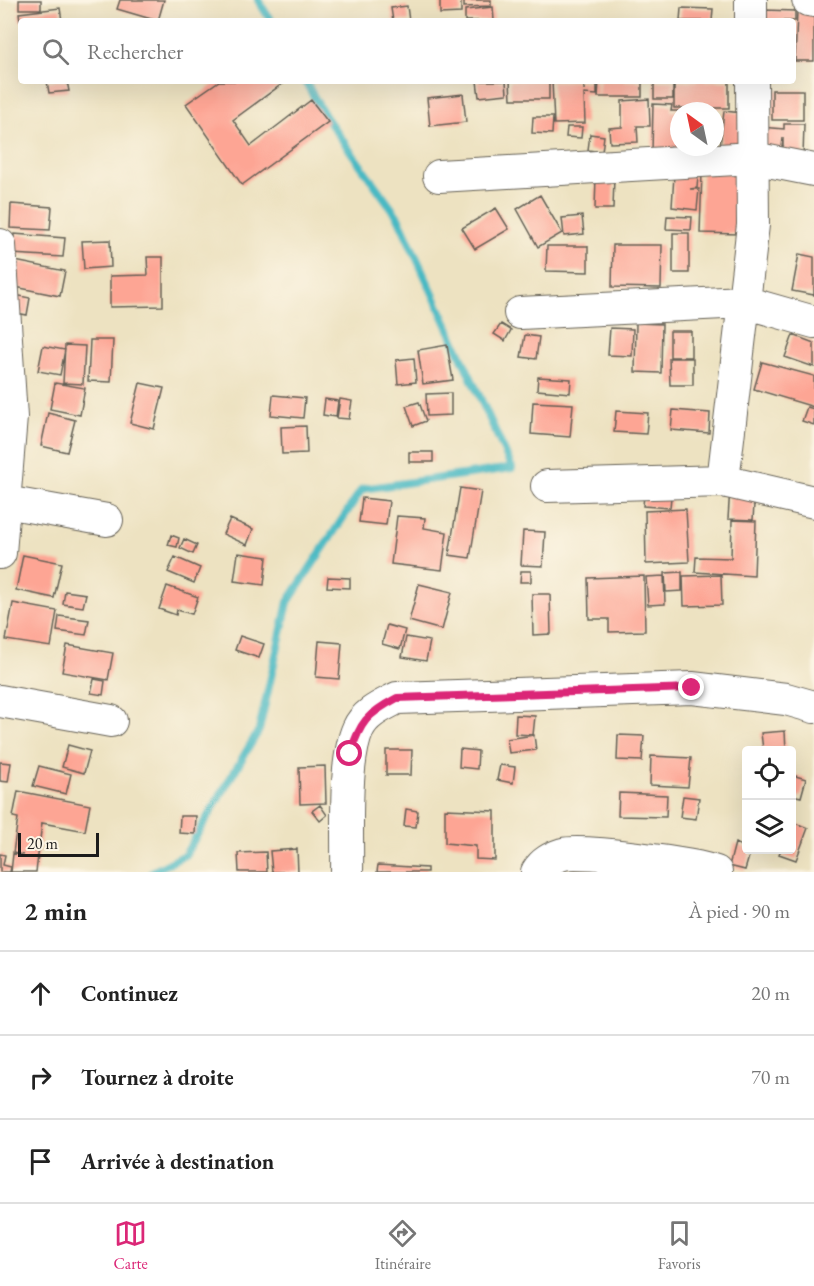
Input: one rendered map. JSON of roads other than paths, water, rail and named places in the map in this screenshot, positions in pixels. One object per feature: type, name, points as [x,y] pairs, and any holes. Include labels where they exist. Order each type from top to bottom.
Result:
[{"type":"street","points":[[751,0],[751,18]]},
{"type":"street","points":[[808,0],[814,1]]},
{"type":"street","points":[[723,481],[753,225],[752,84]]},
{"type":"street","points":[[439,176],[753,158],[814,170]]},
{"type":"street","points":[[0,245],[10,417],[0,553]]},
{"type":"street","points":[[520,313],[744,302],[814,322]]},
{"type":"street","points":[[547,486],[723,481],[814,502]]},
{"type":"street","points":[[3,502],[107,520]]},
{"type":"street","points":[[347,872],[350,754],[358,728],[374,710],[397,698],[692,688],[786,699],[814,707]]},
{"type":"street","points":[[0,701],[111,721]]},
{"type":"street","points":[[537,872],[543,862],[564,854],[587,852],[716,872]]},
{"type":"waterway","points":[[258,0],[269,18]]},
{"type":"waterway","points":[[152,872],[185,855],[259,730],[288,602],[362,489],[512,468],[398,217],[325,116],[307,84]]}]
